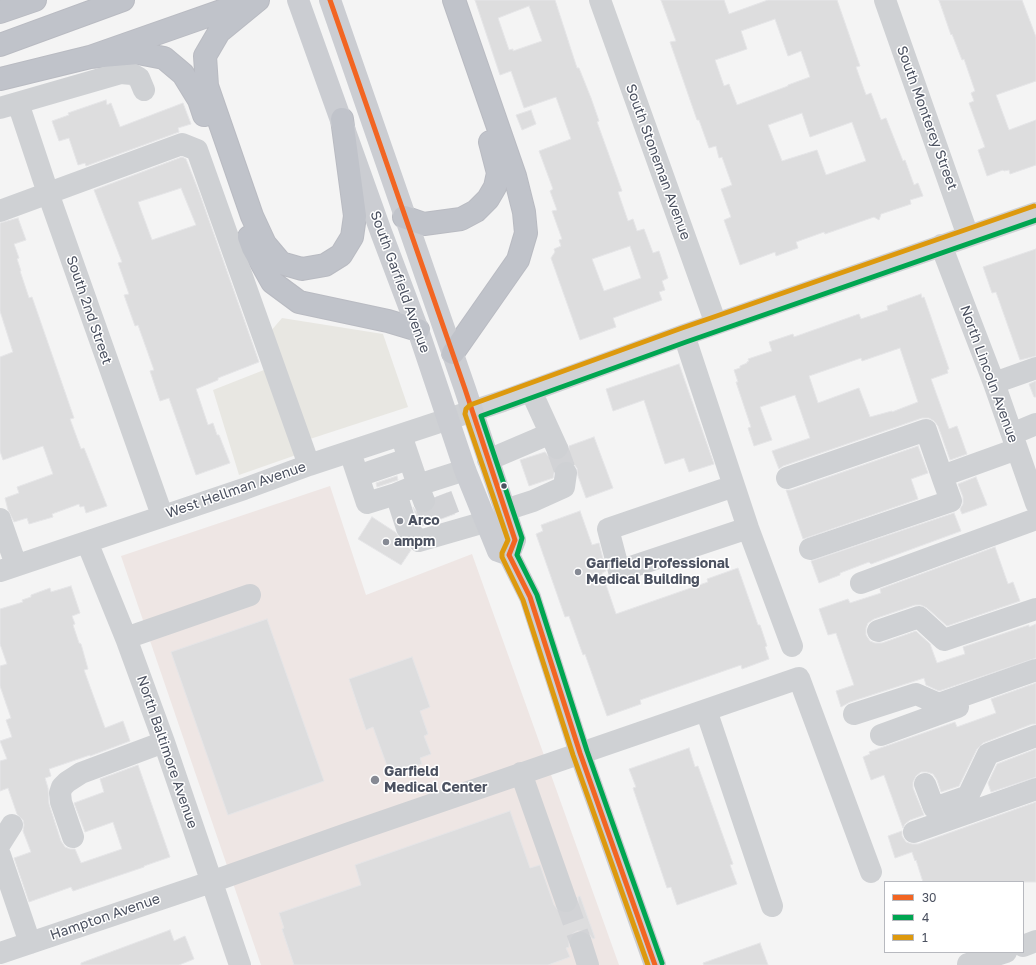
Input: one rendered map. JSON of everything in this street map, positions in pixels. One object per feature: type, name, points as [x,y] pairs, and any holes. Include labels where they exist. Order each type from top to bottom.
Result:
[{"type":"highway","points":[[0,12],[34,0]]},
{"type":"highway","points":[[0,45],[123,0]]},
{"type":"highway","points":[[0,79],[90,56],[254,0]]},
{"type":"highway","points":[[258,0],[219,32],[206,56],[207,86],[252,216],[265,244],[281,263],[302,270],[325,265],[341,255],[352,237],[355,216],[342,119]]},
{"type":"highway","points":[[404,217],[424,224],[461,219],[476,211],[488,199],[495,187],[498,173],[490,141],[442,0]]},
{"type":"highway","points":[[453,353],[518,260],[526,233],[524,212],[515,176],[454,0]]},
{"type":"highway","points":[[90,56],[138,54],[164,58],[183,74],[199,100],[253,248],[272,282],[299,302],[388,321],[418,330]]},
{"type":"main road","name":"South Garfield Avenue","points":[[298,0],[342,119],[381,232],[418,330],[465,470],[498,551],[509,555],[515,540],[453,353],[404,217],[330,0]]},
{"type":"main road","points":[[509,555],[530,597],[580,753],[655,965]]},
{"type":"street","name":"South Stoneman Avenue","points":[[600,0],[716,324]]},
{"type":"street","name":"South Monterey Street","points":[[885,0],[968,236]]},
{"type":"street","points":[[9,105],[121,73],[132,74],[139,78],[144,90]]},
{"type":"street","name":"South 2nd Street","points":[[9,105],[48,193],[162,516]]},
{"type":"street","points":[[0,211],[182,144],[197,150],[309,465]]},
{"type":"street","name":"West Hellman Avenue","points":[[8,568],[244,489],[309,465],[449,420],[684,335],[1036,213]]},
{"type":"street","name":"North Lincoln Avenue","points":[[941,245],[994,383],[1036,506]]},
{"type":"street","points":[[684,335],[748,528],[792,646]]},
{"type":"street","points":[[994,383],[1036,368]]},
{"type":"street","points":[[488,460],[553,441],[531,391]]},
{"type":"street","points":[[942,476],[1014,441],[1036,424]]},
{"type":"street","points":[[787,478],[926,430],[951,501],[810,549]]},
{"type":"street","points":[[401,435],[408,459],[430,490]]},
{"type":"street","points":[[350,452],[367,503],[396,494],[430,490],[465,470]]},
{"type":"street","points":[[358,476],[408,459]]},
{"type":"street","points":[[505,510],[533,501],[564,487],[566,473]]},
{"type":"street","points":[[734,486],[608,529],[619,571],[748,528]]},
{"type":"street","points":[[396,494],[407,528],[419,541],[444,526],[485,522]]},
{"type":"street","points":[[861,582],[1036,506]]},
{"type":"street","points":[[0,519],[8,568]]},
{"type":"street","name":"North Baltimore Avenue","points":[[87,542],[126,638],[164,742],[240,965]]},
{"type":"street","points":[[126,638],[250,595]]},
{"type":"street","points":[[878,632],[919,617],[944,640],[1036,609]]},
{"type":"street","points":[[854,714],[916,694],[939,704],[1036,670]]},
{"type":"street","points":[[211,882],[521,773],[799,678],[871,872]]},
{"type":"street","points":[[880,735],[1036,679]]},
{"type":"street","points":[[706,710],[772,906]]},
{"type":"street","points":[[925,784],[934,808],[968,796],[988,754],[1036,736]]},
{"type":"street","points":[[73,837],[61,802],[60,793],[62,787],[81,773],[164,742]]},
{"type":"street","points":[[521,773],[566,901]]},
{"type":"street","points":[[914,832],[1036,789]]},
{"type":"street","points":[[0,844],[12,825]]},
{"type":"street","points":[[0,855],[30,943]]},
{"type":"street","name":"Hampton Avenue","points":[[0,953],[211,882]]},
{"type":"street","points":[[1024,946],[1036,941]]},
{"type":"street","points":[[581,943],[588,965]]},
{"type":"street","points":[[968,964],[1003,953]]},
{"type":"shaded area","points":[[282,318],[383,334],[408,407],[310,439],[270,332]]},
{"type":"shaded area","points":[[269,368],[299,454],[239,475],[213,390]]},
{"type":"shaded area","name":"Garfield Medical Center","points":[[330,486],[366,595],[472,554],[619,965],[261,965],[121,556]]},
{"type":"building","points":[[475,0],[555,0],[577,68],[579,68],[599,121],[597,122],[622,191],[618,192],[628,221],[633,219],[637,231],[644,229],[653,253],[659,251],[668,278],[662,281],[665,290],[659,292],[662,300],[613,318],[616,327],[580,340],[551,258],[555,252],[554,249],[561,246],[559,240],[562,239],[552,211],[557,210],[550,191],[553,189],[539,151],[571,139],[556,97],[524,108],[511,71],[500,75]],"holes":[[[529,6],[542,41],[513,51],[513,49],[509,50],[498,18]],[[630,246],[641,278],[604,291],[592,259]]]},
{"type":"building","points":[[661,0],[724,0],[729,14],[768,0],[837,0],[860,66],[856,67],[866,95],[871,93],[881,120],[886,118],[903,161],[905,160],[914,185],[918,183],[923,196],[910,200],[911,204],[881,214],[879,220],[874,217],[825,234],[824,232],[796,242],[798,248],[776,256],[775,252],[740,265],[724,220],[731,217],[721,189],[732,185],[722,157],[719,158],[716,146],[709,148],[699,120],[697,120],[670,42],[676,41]],"holes":[[[775,19],[788,56],[801,51],[810,77],[737,105],[729,84],[724,86],[715,60],[747,49],[741,31]],[[802,113],[810,137],[852,122],[866,161],[826,175],[817,150],[782,161],[768,125]]]},
{"type":"building","points":[[939,0],[1022,0],[1036,37],[1036,81],[996,95],[1009,130],[1036,120],[1036,165],[1010,174],[1009,170],[1003,170],[987,176],[978,150],[985,147],[969,103],[974,101],[971,93],[975,91],[964,59],[962,60],[952,34],[951,35]]},
{"type":"building","points":[[106,100],[107,105],[111,103],[120,127],[183,103],[191,124],[178,128],[179,132],[86,166],[85,163],[78,165],[69,138],[59,141],[52,121],[69,115],[68,113]]},
{"type":"building","points":[[531,110],[536,124],[522,130],[516,115]]},
{"type":"building","points":[[182,157],[186,159],[259,362],[218,378],[218,380],[196,389],[208,425],[213,423],[230,463],[196,475],[169,398],[160,401],[150,371],[154,370],[138,325],[135,326],[124,295],[129,294],[118,263],[122,262],[94,190]],"holes":[[[181,188],[196,225],[152,240],[138,202]]]},
{"type":"building","points":[[18,218],[26,240],[14,244],[19,258],[17,259],[20,271],[29,298],[32,297],[74,418],[70,419],[81,449],[84,448],[107,506],[86,513],[84,506],[80,507],[79,504],[52,514],[53,517],[29,524],[27,518],[14,522],[8,510],[5,498],[19,493],[17,487],[53,474],[43,446],[3,460],[0,451],[0,357],[13,352],[0,311],[0,223]]},
{"type":"building","points":[[1036,249],[1036,356],[1020,360],[996,292],[992,293],[983,267]]},
{"type":"building","points":[[921,294],[922,298],[924,297],[949,369],[947,370],[948,373],[931,379],[949,429],[957,426],[967,454],[950,460],[938,426],[929,418],[922,418],[783,466],[779,469],[772,451],[810,438],[795,395],[760,407],[772,440],[754,446],[748,428],[751,427],[736,382],[738,382],[734,370],[747,363],[749,361],[748,359],[772,351],[769,342],[793,334],[794,337],[859,314],[861,319],[888,310],[887,306]],"holes":[[[900,348],[918,402],[892,412],[870,417],[859,388],[818,403],[809,376],[861,358],[862,361]]]},
{"type":"building","points":[[679,364],[714,464],[689,472],[684,458],[665,464],[644,400],[613,411],[606,389]]},
{"type":"building","points":[[1036,381],[1036,397],[1034,397],[1029,384]]},
{"type":"building","points":[[594,437],[613,488],[586,498],[578,476],[577,468],[573,463],[567,461],[562,461],[556,465],[553,478],[529,486],[520,460],[545,452],[550,458],[556,460],[562,459],[567,455],[569,446]]},
{"type":"building","points":[[918,446],[928,473],[911,479],[918,499],[803,539],[786,490],[791,490]]},
{"type":"building","points":[[397,476],[398,480],[377,487],[376,483]]},
{"type":"building","points":[[976,477],[987,505],[962,514],[960,509],[963,504],[963,497],[958,484]]},
{"type":"building","points":[[447,493],[455,514],[422,526],[418,522],[413,507],[416,511],[429,513],[434,509],[436,497]]},
{"type":"building","points":[[580,511],[592,545],[599,543],[606,571],[602,573],[616,614],[708,582],[707,579],[738,568],[758,625],[760,625],[767,646],[765,647],[769,659],[742,669],[741,665],[640,700],[641,704],[607,716],[585,654],[583,655],[569,616],[565,617],[536,534],[543,531],[541,525]]},
{"type":"building","points":[[954,513],[961,531],[871,564],[869,562],[819,583],[811,561]]},
{"type":"building","name":"ampm","points":[[372,517],[395,532],[411,550],[401,565],[358,539]]},
{"type":"building","points":[[995,547],[1008,584],[1013,582],[1020,601],[947,626],[927,608],[921,605],[915,605],[874,619],[868,623],[866,635],[870,641],[882,643],[916,631],[930,644],[937,663],[965,654],[963,647],[1036,624],[1036,658],[939,691],[926,685],[924,678],[850,702],[841,707],[836,691],[854,685],[836,633],[828,635],[819,609],[848,599],[850,603],[881,593],[880,589]]},
{"type":"building","points":[[71,586],[80,613],[72,616],[75,624],[73,625],[79,643],[81,644],[88,669],[84,670],[105,728],[123,721],[130,741],[49,769],[51,776],[45,778],[48,788],[49,804],[61,841],[65,847],[75,849],[81,863],[122,849],[113,822],[85,832],[74,803],[104,792],[100,779],[138,765],[170,857],[73,891],[71,887],[29,902],[14,858],[31,852],[23,831],[23,820],[17,814],[8,788],[0,791],[0,761],[7,759],[0,741],[12,737],[6,720],[11,718],[0,686],[0,666],[7,664],[0,644],[0,609],[23,602],[22,600],[31,597],[31,595],[50,588],[51,592]]},
{"type":"building","points":[[267,619],[324,781],[228,815],[171,652]]},
{"type":"building","points":[[412,657],[430,707],[420,711],[428,734],[424,736],[431,754],[420,758],[422,764],[390,774],[373,727],[366,730],[349,679]]},
{"type":"building","points":[[1036,683],[1036,724],[1032,724],[983,743],[977,749],[959,786],[941,792],[937,780],[933,774],[921,772],[916,776],[913,782],[913,788],[924,815],[910,820],[903,828],[884,775],[871,780],[863,757],[870,754],[869,752],[955,722],[957,727],[996,713],[991,699]]},
{"type":"building","points":[[689,748],[695,767],[698,766],[733,864],[730,865],[737,884],[677,905],[671,887],[667,888],[633,788],[636,787],[629,769]]},
{"type":"building","points":[[1036,749],[1036,777],[991,792],[988,783],[997,764]]},
{"type":"building","points":[[1036,802],[1036,882],[923,881],[912,852],[895,858],[888,836],[902,831],[902,836],[906,842],[918,844]]},
{"type":"building","name":"Garfield Medical Center","points":[[510,811],[530,868],[540,865],[554,905],[558,910],[564,913],[570,913],[576,909],[578,897],[580,896],[595,938],[593,939],[589,934],[583,931],[577,931],[572,934],[569,940],[569,947],[566,948],[570,957],[548,965],[294,965],[282,929],[284,928],[279,913],[361,885],[355,865]]},
{"type":"building","points":[[170,930],[174,941],[185,936],[194,959],[179,965],[81,965],[81,963]]},
{"type":"building","points":[[760,943],[768,965],[704,965],[703,963]]},
{"type":"tunnel","points":[[557,448],[566,473]]},
{"type":"tunnel","points":[[441,495],[449,516]]},
{"type":"tunnel","points":[[424,501],[433,522]]},
{"type":"tunnel","points":[[566,901],[581,943]]},
{"type":"transit line","name":"30","points":[[330,0],[465,389],[515,540],[509,555],[530,597],[580,753],[655,965]]},
{"type":"transit line","name":"1","points":[[648,965],[573,755],[523,600],[502,557],[502,553],[508,540],[465,414],[466,409],[470,405],[682,328],[1034,206]]},
{"type":"transit line","name":"4","points":[[662,963],[587,751],[537,595],[517,555],[522,538],[481,416],[686,342],[1036,220]]},
{"type":"place","name":"Arco","points":[[400,521]]},
{"type":"place","name":"ampm","points":[[386,542]]},
{"type":"place","name":"Garfield Professional Medical Building","points":[[578,572]]},
{"type":"place","name":"Garfield Medical Center","points":[[375,780]]}]
